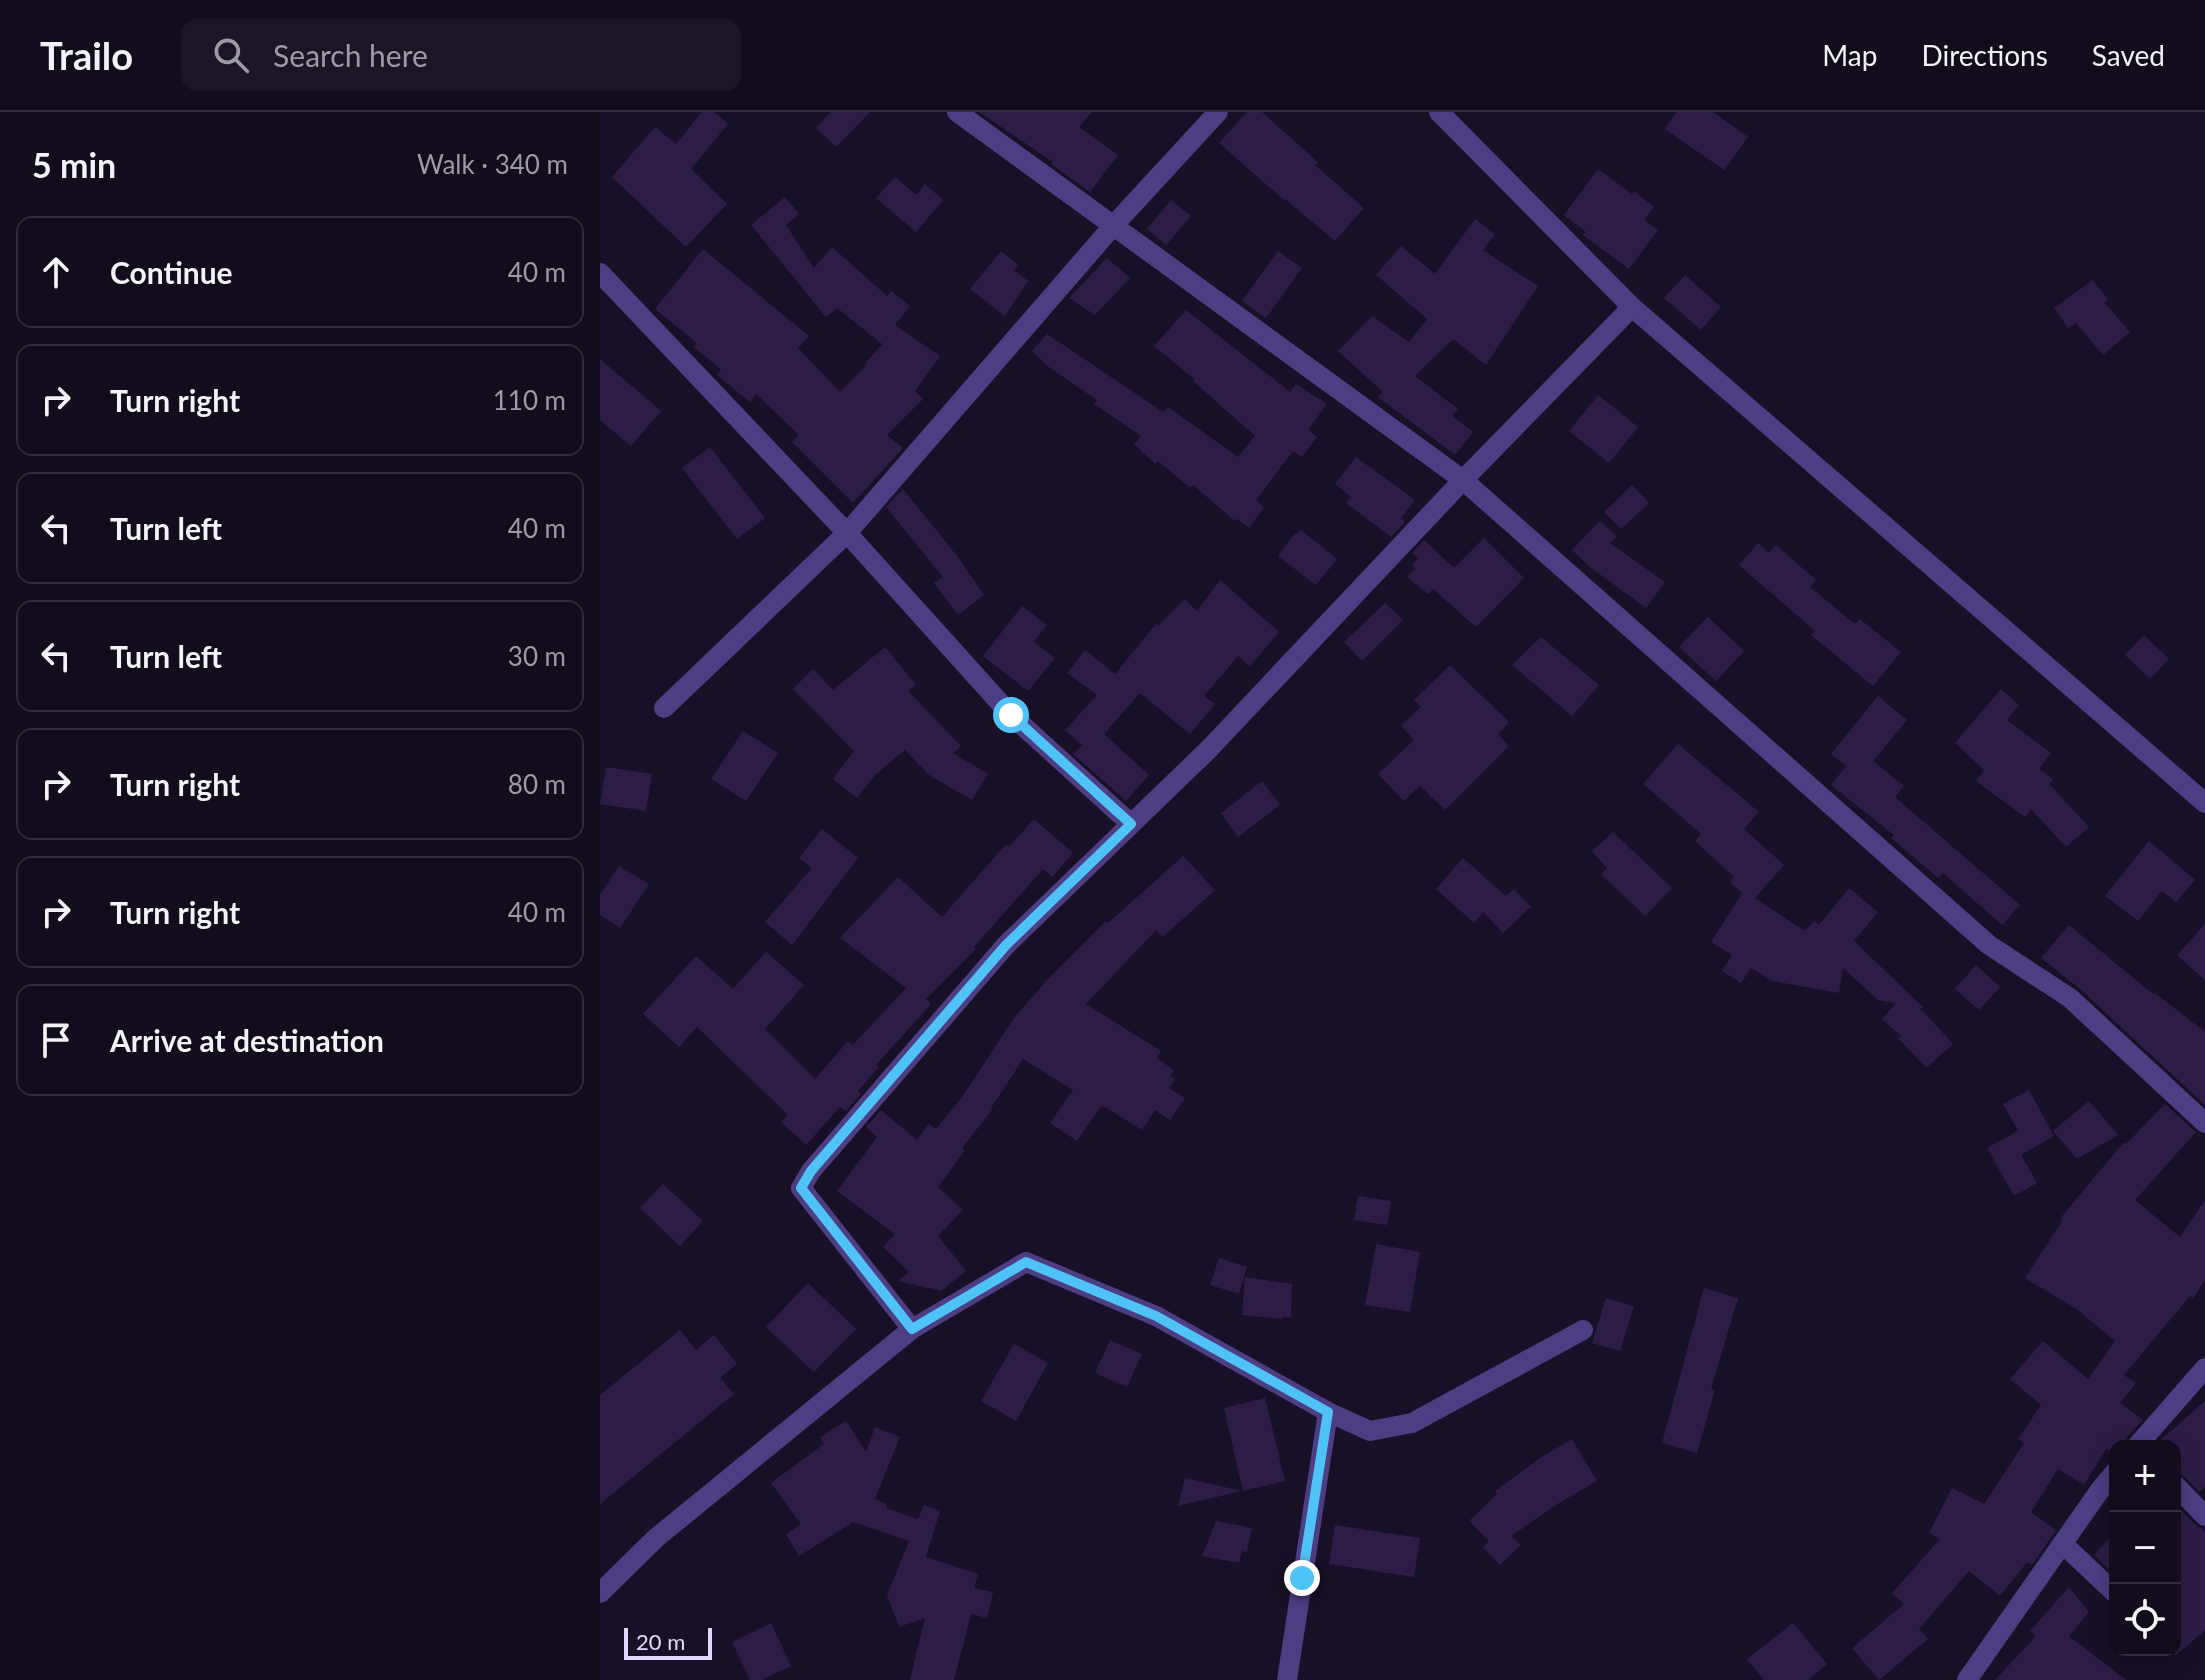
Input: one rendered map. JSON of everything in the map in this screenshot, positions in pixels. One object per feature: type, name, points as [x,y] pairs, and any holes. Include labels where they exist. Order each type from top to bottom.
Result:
[{"type":"street","points":[[957,112],[1463,480],[1989,945],[2070,998],[2205,1123]]},
{"type":"street","points":[[664,708],[847,533],[1113,226],[1218,112]]},
{"type":"street","points":[[1439,112],[1632,307],[2205,803]]},
{"type":"street","points":[[600,273],[847,533],[1011,715],[1131,824]]},
{"type":"street","points":[[912,1329],[801,1188],[811,1171],[1006,945],[1209,749],[1463,480],[1632,307]]},
{"type":"street","points":[[600,1593],[656,1538],[912,1329],[1026,1262],[1156,1316],[1328,1412],[1370,1431],[1412,1423],[1583,1330]]},
{"type":"street","points":[[2143,1440],[2205,1368]]},
{"type":"street","points":[[1287,1680],[1328,1412]]},
{"type":"street","points":[[1967,1680],[2109,1480]]},
{"type":"street","points":[[2181,1491],[2205,1516]]},
{"type":"street","points":[[2063,1544],[2109,1587]]},
{"type":"building","points":[[702,112],[714,112],[728,124],[691,169],[727,204],[686,247],[612,177],[655,127],[676,144]]},
{"type":"building","points":[[831,112],[870,112],[836,147],[816,128]]},
{"type":"building","points":[[979,112],[1092,112],[1079,127],[1118,155],[1090,192],[1051,164],[1053,162]]},
{"type":"building","points":[[1247,112],[1262,112],[1364,208],[1335,241],[1219,143]]},
{"type":"building","points":[[1676,112],[1713,112],[1748,137],[1724,170],[1665,129]]},
{"type":"building","points":[[1598,169],[1654,207],[1644,220],[1658,230],[1629,269],[1583,235],[1586,232],[1564,215]]},
{"type":"building","points":[[895,177],[916,195],[925,184],[943,200],[916,232],[876,198]]},
{"type":"building","points":[[785,197],[799,214],[786,225],[814,268],[832,247],[887,296],[891,291],[910,306],[895,325],[940,356],[915,391],[923,399],[887,435],[903,448],[853,503],[792,442],[799,435],[756,394],[750,402],[717,375],[721,369],[693,347],[697,343],[655,309],[703,249],[809,336],[798,348],[840,392],[866,366],[882,344],[837,308],[826,317],[751,225]]},
{"type":"building","points":[[1171,200],[1191,216],[1166,245],[1147,229]]},
{"type":"building","points":[[1475,219],[1495,234],[1483,250],[1538,286],[1486,365],[1453,339],[1415,376],[1458,409],[1452,416],[1473,432],[1455,455],[1378,397],[1383,392],[1338,351],[1372,316],[1409,342],[1427,319],[1376,275],[1401,246],[1435,274]]},
{"type":"building","points":[[1001,251],[1018,265],[1014,270],[1028,281],[1005,316],[970,289]]},
{"type":"building","points":[[1278,251],[1302,268],[1266,318],[1242,301]]},
{"type":"building","points":[[1107,258],[1130,278],[1095,315],[1069,298]]},
{"type":"building","points":[[1685,275],[1721,307],[1701,330],[1664,298]]},
{"type":"building","points":[[2093,280],[2108,300],[2104,302],[2130,332],[2103,355],[2076,323],[2068,328],[2054,308]]},
{"type":"building","points":[[1186,310],[1290,392],[1296,384],[1327,404],[1308,430],[1317,437],[1302,457],[1293,451],[1256,500],[1264,507],[1249,528],[1237,519],[1235,521],[1193,485],[1190,488],[1158,461],[1155,464],[1134,444],[1141,436],[1094,404],[1097,400],[1050,368],[1032,351],[1047,334],[1163,412],[1168,407],[1238,457],[1255,436],[1154,346]]},
{"type":"building","points":[[600,359],[661,411],[631,446],[600,420]]},
{"type":"building","points":[[1598,395],[1638,427],[1609,463],[1569,431]]},
{"type":"building","points":[[710,447],[765,518],[737,539],[682,468]]},
{"type":"building","points":[[1356,457],[1415,500],[1401,518],[1405,522],[1391,537],[1346,503],[1351,497],[1335,484]]},
{"type":"building","points":[[1632,485],[1649,503],[1621,529],[1604,512]]},
{"type":"building","points":[[903,489],[958,557],[984,595],[958,615],[934,583],[943,577],[886,507]]},
{"type":"building","points":[[1600,521],[1617,536],[1610,543],[1665,582],[1646,608],[1572,550]]},
{"type":"building","points":[[1301,530],[1337,559],[1316,585],[1279,557],[1295,533]]},
{"type":"building","points":[[1484,538],[1524,578],[1476,627],[1433,589],[1428,594],[1407,577],[1416,568],[1412,565],[1418,558],[1412,553],[1424,540],[1454,568]]},
{"type":"building","points":[[1758,543],[1769,553],[1776,545],[1816,580],[1810,587],[1855,624],[1860,619],[1901,652],[1873,686],[1811,635],[1815,631],[1739,565]]},
{"type":"building","points":[[1220,580],[1279,632],[1250,666],[1238,656],[1204,696],[1215,704],[1190,734],[1140,693],[1104,734],[1149,775],[1126,801],[1073,754],[1082,745],[1065,730],[1097,695],[1067,673],[1085,650],[1115,674],[1156,624],[1158,626],[1185,599],[1197,611]]},
{"type":"building","points":[[1385,603],[1403,620],[1362,661],[1344,642]]},
{"type":"building","points":[[1022,606],[1047,625],[1034,642],[1055,658],[1028,691],[983,656]]},
{"type":"building","points":[[1708,617],[1744,651],[1716,681],[1679,647]]},
{"type":"building","points":[[2144,635],[2169,659],[2150,679],[2125,655]]},
{"type":"building","points":[[1541,637],[1599,685],[1572,716],[1512,665]]},
{"type":"building","points":[[885,647],[916,685],[908,691],[961,746],[953,753],[988,774],[972,800],[929,775],[905,750],[875,775],[857,798],[833,779],[854,751],[793,689],[813,669],[833,690]]},
{"type":"building","points":[[1450,665],[1509,722],[1498,734],[1509,746],[1445,810],[1420,786],[1404,801],[1378,774],[1414,740],[1401,726],[1421,707],[1414,700]]},
{"type":"building","points":[[2001,689],[2019,705],[2007,720],[2051,753],[2039,769],[2053,779],[2049,784],[2089,827],[2066,847],[2031,809],[2025,817],[1976,781],[1984,770],[1955,743]]},
{"type":"building","points":[[1878,696],[1907,720],[1873,761],[1904,786],[1895,797],[2020,905],[2002,925],[1943,873],[1938,878],[1891,838],[1894,835],[1831,785],[1846,766],[1831,754]]},
{"type":"building","points":[[743,731],[778,753],[746,801],[711,779]]},
{"type":"building","points":[[1678,744],[1759,812],[1744,829],[1784,865],[1755,898],[1805,931],[1814,921],[1819,925],[1849,888],[1878,912],[1854,941],[1924,1008],[1920,1008],[1953,1044],[1926,1068],[1898,1038],[1901,1036],[1882,1019],[1896,1003],[1878,1000],[1843,968],[1839,993],[1772,981],[1751,968],[1741,983],[1722,971],[1732,955],[1711,942],[1742,893],[1730,882],[1734,877],[1695,841],[1701,834],[1643,784]]},
{"type":"building","points":[[606,767],[652,774],[646,811],[600,804]]},
{"type":"building","points":[[1262,781],[1280,805],[1238,837],[1221,813]]},
{"type":"building","points":[[1034,819],[1073,853],[1052,877],[1043,869],[974,947],[976,949],[926,999],[931,1004],[876,1065],[879,1067],[858,1091],[861,1094],[846,1111],[840,1107],[806,1145],[781,1122],[788,1115],[697,1027],[679,1047],[643,1014],[696,956],[733,989],[766,952],[804,985],[765,1029],[815,1079],[848,1041],[853,1045],[906,988],[840,938],[898,877],[942,917],[1006,844],[1009,847]]},
{"type":"building","points":[[822,829],[858,858],[792,945],[765,922],[812,868],[799,858]]},
{"type":"building","points":[[1613,832],[1672,888],[1645,916],[1601,874],[1607,868],[1592,851]]},
{"type":"building","points":[[2149,841],[2195,880],[2176,902],[2162,891],[2138,921],[2105,896]]},
{"type":"building","points":[[1183,856],[1215,890],[1163,937],[1156,930],[1086,1004],[1161,1051],[1157,1058],[1174,1070],[1170,1076],[1175,1079],[1169,1088],[1185,1098],[1170,1120],[1155,1110],[1142,1130],[1102,1105],[1077,1141],[1050,1123],[1073,1090],[1023,1059],[938,1187],[963,1210],[938,1236],[966,1271],[941,1291],[898,1281],[909,1272],[883,1247],[895,1234],[837,1191],[877,1137],[866,1127],[881,1110],[917,1140],[929,1124],[936,1129],[962,1097],[1014,1018],[1048,979],[1106,921],[1108,923]]},
{"type":"building","points":[[1463,858],[1506,896],[1514,889],[1531,907],[1503,933],[1483,912],[1474,923],[1436,889]]},
{"type":"building","points":[[619,866],[649,884],[620,928],[600,915],[600,895]]},
{"type":"building","points":[[2205,924],[2205,980],[2177,955]]},
{"type":"building","points":[[2069,925],[2205,1032],[2205,1105],[2079,988],[2041,958]]},
{"type":"building","points":[[1976,965],[2000,987],[1979,1010],[1955,989]]},
{"type":"building","points":[[2029,1090],[2054,1136],[2021,1155],[2037,1183],[2014,1196],[1987,1148],[2018,1131],[2003,1104]]},
{"type":"building","points":[[2089,1101],[2118,1135],[2077,1159],[2053,1131]]},
{"type":"building","points":[[2165,1104],[2196,1132],[2135,1200],[2180,1237],[2205,1200],[2205,1280],[2193,1298],[2190,1296],[2124,1375],[2136,1383],[2120,1403],[2143,1420],[2126,1440],[2109,1440],[2109,1450],[2106,1449],[2084,1485],[2058,1469],[2031,1512],[2056,1530],[2032,1565],[2027,1562],[2000,1596],[1969,1571],[1919,1629],[1928,1639],[1879,1680],[1852,1648],[1904,1604],[1892,1593],[1940,1539],[1929,1533],[1952,1488],[1984,1504],[2024,1443],[2018,1439],[2041,1405],[2010,1379],[2043,1341],[2088,1379],[2115,1341],[2078,1310],[2025,1278],[2062,1221],[2062,1216],[2124,1142],[2126,1144]]},
{"type":"building","points":[[663,1184],[703,1221],[680,1246],[640,1208]]},
{"type":"building","points":[[1358,1196],[1391,1201],[1387,1225],[1354,1220]]},
{"type":"building","points":[[1376,1244],[1420,1252],[1410,1312],[1365,1305]]},
{"type":"building","points":[[1219,1258],[1247,1267],[1239,1294],[1210,1285]]},
{"type":"building","points":[[1245,1277],[1292,1284],[1291,1317],[1242,1315]]},
{"type":"building","points":[[808,1283],[856,1329],[814,1372],[766,1327]]},
{"type":"building","points":[[1704,1288],[1738,1298],[1711,1389],[1715,1390],[1697,1453],[1662,1443]]},
{"type":"building","points":[[1606,1298],[1634,1306],[1620,1351],[1592,1343]]},
{"type":"building","points":[[680,1330],[696,1350],[714,1335],[737,1364],[720,1378],[734,1394],[600,1504],[600,1395]]},
{"type":"building","points":[[1110,1340],[1142,1354],[1127,1387],[1095,1373]]},
{"type":"building","points":[[1014,1344],[1048,1363],[1016,1421],[981,1401]]},
{"type":"building","points":[[1265,1398],[1285,1481],[1243,1491],[1224,1408]]},
{"type":"building","points":[[2205,1401],[2205,1487],[2199,1492],[2181,1475],[2181,1440],[2161,1440]]},
{"type":"building","points":[[846,1421],[866,1452],[875,1427],[900,1437],[875,1499],[887,1504],[886,1508],[918,1519],[924,1505],[940,1511],[926,1557],[978,1574],[974,1588],[993,1592],[987,1618],[971,1614],[954,1680],[910,1680],[925,1618],[899,1627],[887,1595],[909,1541],[853,1522],[799,1556],[786,1534],[801,1524],[771,1483],[824,1444],[820,1437]]},
{"type":"building","points":[[1572,1439],[1597,1481],[1511,1536],[1521,1545],[1500,1565],[1483,1547],[1489,1541],[1469,1521],[1497,1494],[1495,1491]]},
{"type":"building","points":[[1185,1478],[1242,1491],[1178,1506]]},
{"type":"building","points":[[2181,1510],[2205,1531],[2205,1630],[2181,1651]]},
{"type":"building","points":[[1216,1521],[1252,1528],[1247,1552],[1242,1551],[1239,1563],[1202,1556]]},
{"type":"building","points":[[1335,1525],[1420,1538],[1414,1577],[1329,1564]]},
{"type":"building","points":[[2109,1539],[2109,1569],[2094,1555]]},
{"type":"building","points":[[2069,1587],[2089,1612],[2069,1636],[2126,1680],[1995,1680],[2036,1636],[2030,1631]]},
{"type":"building","points":[[771,1623],[791,1666],[761,1680],[750,1680],[732,1642]]},
{"type":"building","points":[[1793,1623],[1827,1664],[1808,1680],[1764,1680],[1747,1659]]},
{"type":"route","points":[[1011,715],[1131,824],[1006,945],[811,1171],[801,1188],[912,1329],[1026,1262],[1156,1316],[1328,1412],[1302,1578]]}]
